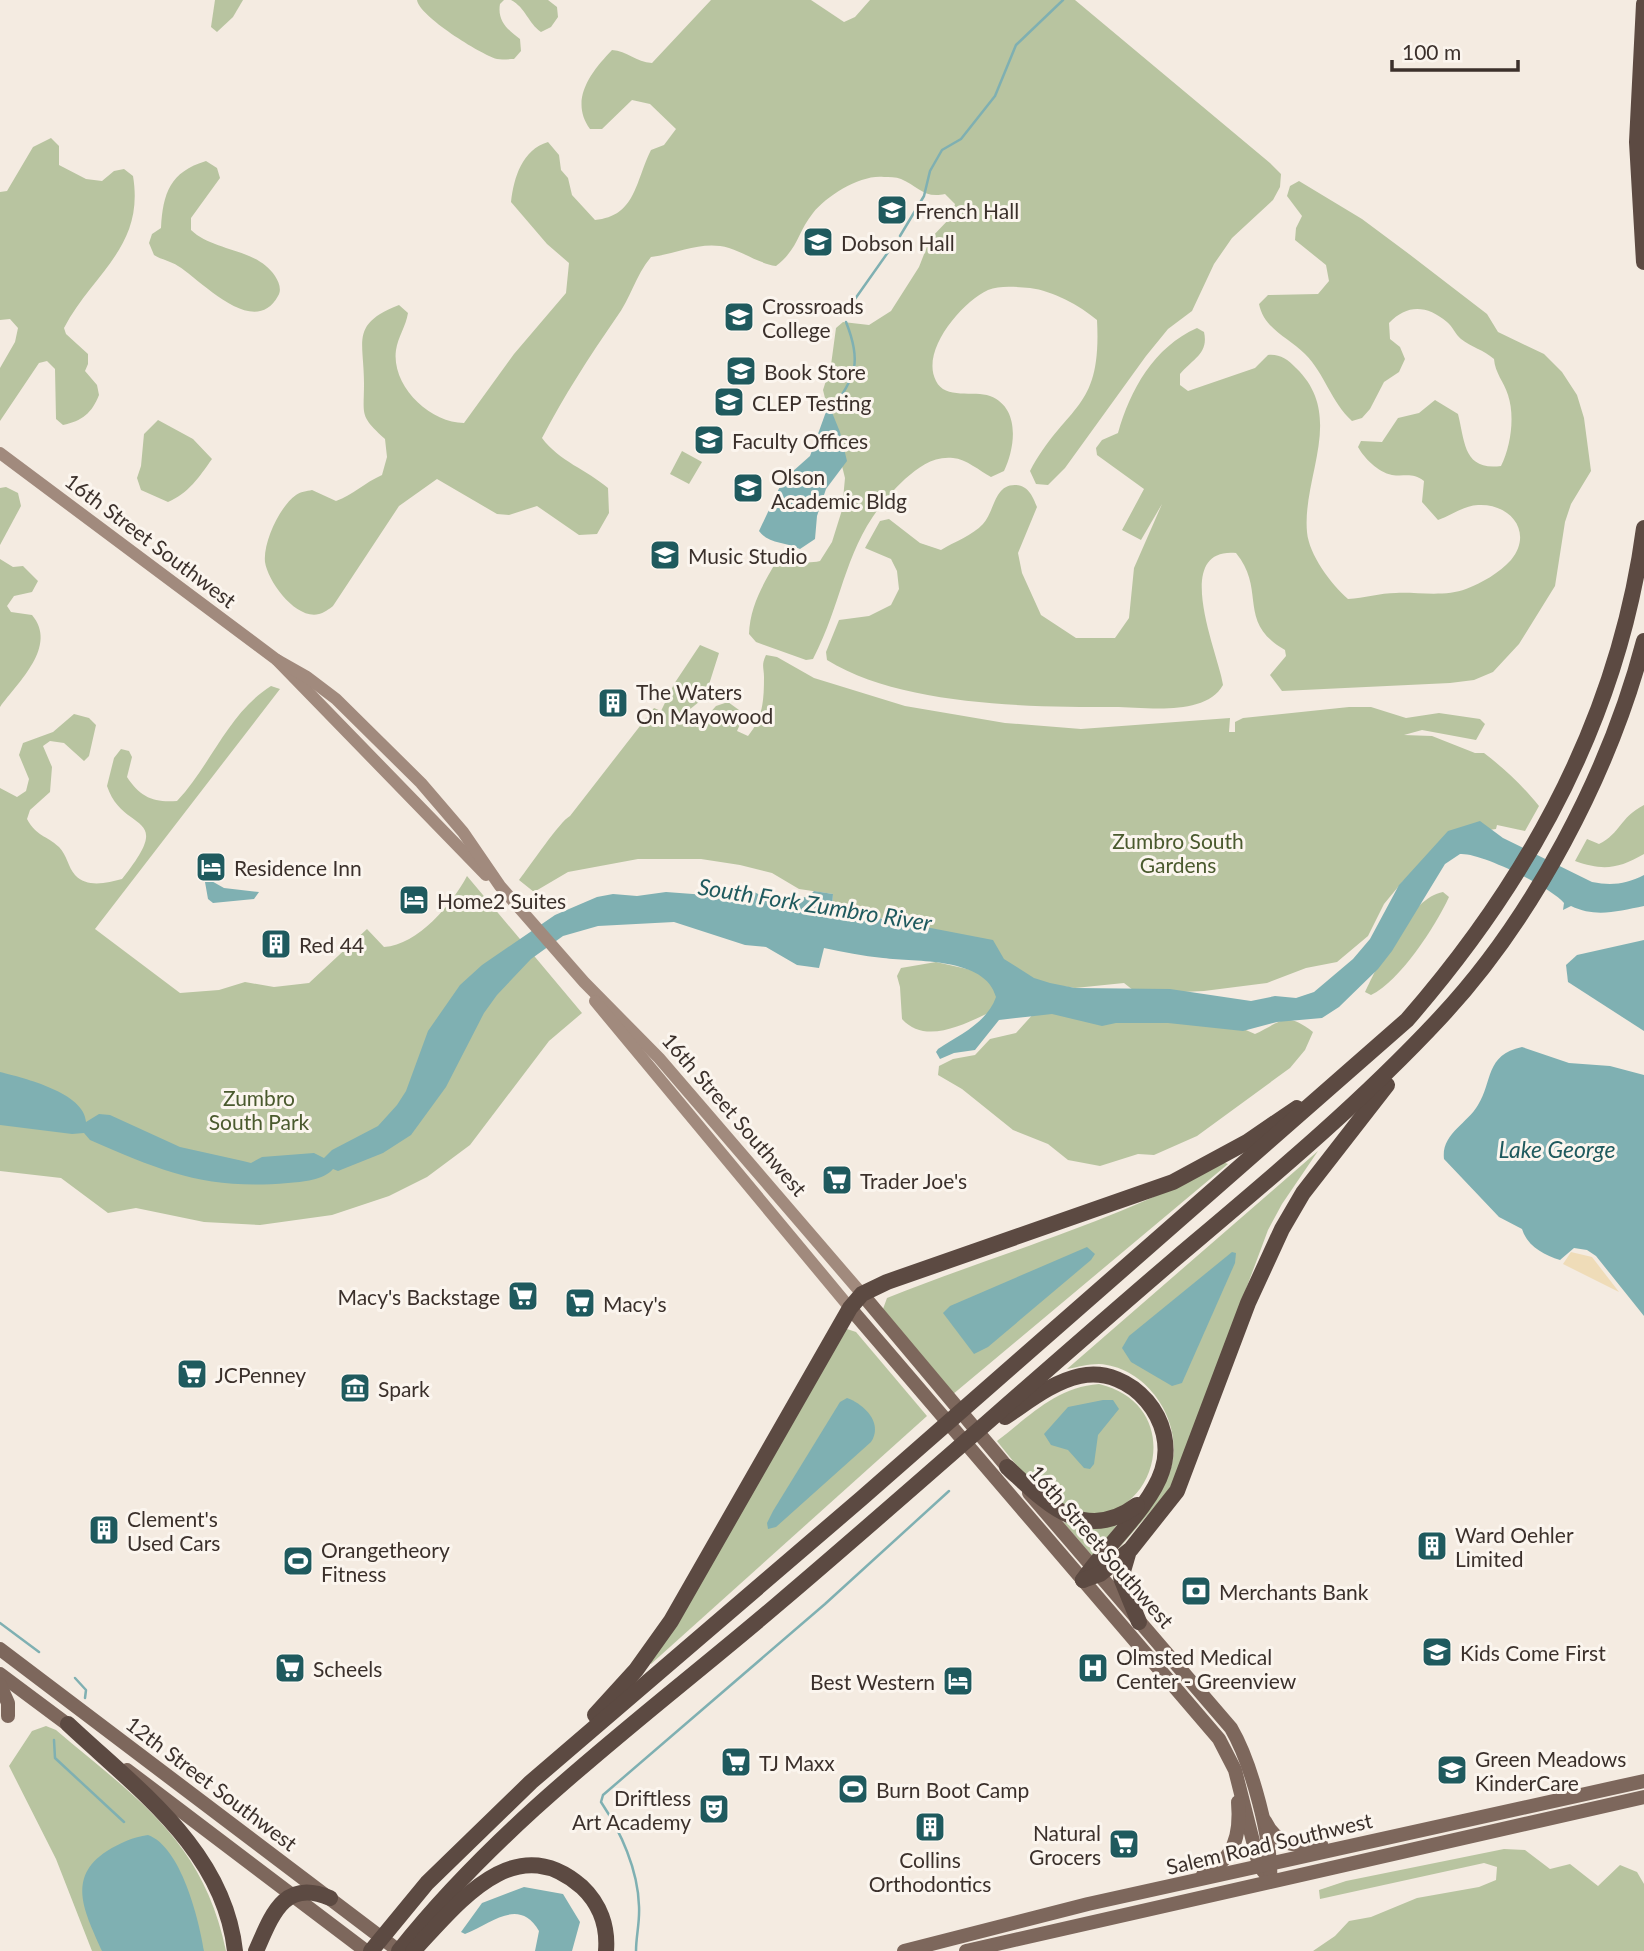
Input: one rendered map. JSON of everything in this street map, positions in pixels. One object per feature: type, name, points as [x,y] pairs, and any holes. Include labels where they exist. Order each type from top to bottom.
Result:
[{"type":"highway","points":[[1644,4],[1637,142],[1644,262]]},
{"type":"highway","points":[[531,1782],[873,1489],[1375,1050],[1438,984],[1505,894],[1558,806],[1585,748],[1620,648],[1644,528]]},
{"type":"highway","points":[[1139,1622],[1121,1578],[1122,1567],[1131,1549],[1171,1500],[1182,1481],[1248,1303],[1282,1229],[1303,1193],[1443,1015],[1524,906],[1577,816],[1607,756],[1629,698],[1644,641]]},
{"type":"highway","points":[[399,1951],[438,1904],[524,1819],[1342,1117],[1443,1015]]},
{"type":"highway","points":[[368,1951],[427,1883],[531,1782],[618,1690],[658,1642],[850,1308],[862,1294],[887,1282],[1173,1182],[1247,1142],[1375,1050]]},
{"type":"highway","points":[[949,1454],[1053,1386],[1081,1376],[1100,1375],[1126,1383],[1143,1395],[1163,1429],[1165,1462],[1148,1497],[1096,1570]]},
{"type":"highway","points":[[1001,1471],[1076,1519],[1094,1521],[1115,1516],[1148,1497]]},
{"type":"highway","points":[[1083,1580],[1131,1549]]},
{"type":"highway","points":[[68,1724],[166,1815],[191,1844],[221,1898],[235,1951]]},
{"type":"highway","points":[[413,1951],[483,1882],[500,1871],[527,1866],[560,1872],[588,1893],[601,1913],[606,1951]]},
{"type":"highway","points":[[256,1951],[277,1909],[292,1895],[312,1891],[330,1898]]},
{"type":"main road","name":"16th Street Southwest","points":[[0,453],[277,660],[500,886],[584,982],[659,1058],[862,1294],[924,1382]]},
{"type":"main road","name":"16th Street Southwest","points":[[584,982],[593,999],[640,1058],[850,1308],[924,1382],[1001,1471],[1096,1570],[1227,1722],[1242,1749],[1252,1778],[1265,1865]]},
{"type":"main road","name":"16th Street Southwest","points":[[1001,1471],[1083,1580],[1219,1739],[1235,1770],[1270,1881]]},
{"type":"main road","name":"12th Street Southwest","points":[[0,1649],[399,1951]]},
{"type":"main road","name":"12th Street Southwest","points":[[0,1674],[368,1951]]},
{"type":"main road","points":[[0,1685],[8,1703],[8,1716]]},
{"type":"main road","points":[[1189,1883],[1220,1865],[1235,1847],[1239,1814],[1235,1770]]},
{"type":"main road","points":[[1252,1778],[1269,1828],[1281,1841],[1292,1845],[1308,1846],[1423,1830]]},
{"type":"main road","name":"Salem Road Southwest","points":[[904,1951],[1088,1904],[1644,1781]]},
{"type":"main road","name":"Salem Road Southwest","points":[[966,1951],[1644,1797]]},
{"type":"green space","points":[[215,0],[243,0],[233,17],[217,32],[211,27]]},
{"type":"green space","points":[[417,0],[504,0],[500,4],[500,15],[508,28],[520,39],[521,51],[514,59],[489,56],[439,24],[420,7]]},
{"type":"green space","points":[[511,0],[548,0],[557,7],[558,17],[551,27],[541,32]]},
{"type":"green space","points":[[711,0],[811,0],[844,22],[855,17],[870,0],[1075,0],[1270,163],[1281,174],[1280,187],[1273,200],[1232,238],[1214,264],[1192,311],[1168,329],[1065,468],[1048,485],[1036,484],[1030,471],[1088,390],[1094,373],[1097,350],[1097,320],[1082,309],[1048,292],[1009,287],[988,290],[956,316],[946,329],[934,356],[936,381],[946,391],[983,394],[1000,402],[1007,410],[1013,429],[1008,462],[1004,471],[991,477],[963,461],[953,458],[939,459],[927,463],[905,479],[869,522],[849,565],[813,659],[806,660],[756,642],[749,634],[750,624],[758,597],[776,562],[820,561],[832,542],[842,510],[845,478],[823,390],[831,365],[836,328],[843,322],[869,325],[891,311],[919,267],[930,239],[951,217],[955,204],[945,194],[926,193],[897,178],[875,177],[856,182],[827,199],[808,220],[794,247],[776,266],[719,246],[699,247],[651,257],[542,438],[557,453],[608,488],[609,513],[597,534],[579,535],[537,506],[509,515],[497,514],[437,479],[399,506],[333,606],[321,613],[301,611],[277,589],[265,562],[270,535],[284,507],[296,495],[312,490],[336,501],[348,496],[382,475],[387,457],[385,439],[371,425],[364,409],[362,345],[366,327],[383,312],[399,305],[408,313],[396,350],[396,363],[406,389],[415,400],[438,417],[464,423],[514,354],[566,293],[569,263],[547,244],[511,202],[514,183],[521,166],[532,151],[548,142],[559,155],[561,170],[568,178],[572,195],[595,220],[619,212],[632,196],[651,150],[664,145],[676,129],[650,104],[632,100],[602,129],[590,129],[582,108],[585,87],[612,50],[652,63]]},
{"type":"green space","points":[[51,138],[59,146],[59,165],[86,179],[102,181],[114,171],[124,169],[133,176],[135,201],[124,241],[64,328],[66,334],[88,354],[85,371],[97,385],[99,395],[93,407],[86,415],[70,423],[63,425],[56,419],[55,369],[47,361],[39,363],[0,421],[0,368],[15,342],[18,328],[10,319],[0,320],[0,192],[7,191],[33,147]]},
{"type":"green space","points":[[206,161],[217,168],[220,178],[191,218],[191,230],[211,243],[247,255],[267,267],[279,283],[280,289],[268,308],[255,312],[242,309],[213,293],[175,264],[154,255],[149,243],[152,234],[161,228],[164,204],[171,186],[184,171]]},
{"type":"green space","points":[[1299,181],[1362,219],[1409,254],[1487,314],[1498,332],[1544,354],[1562,372],[1577,395],[1584,418],[1591,471],[1571,504],[1565,522],[1555,586],[1519,644],[1493,672],[1474,680],[1450,683],[1282,691],[1270,675],[1286,656],[1285,650],[1261,628],[1256,617],[1250,580],[1236,553],[1216,556],[1206,567],[1202,584],[1203,606],[1223,685],[1203,702],[1189,706],[1044,706],[966,701],[891,687],[857,675],[827,660],[826,652],[839,620],[869,616],[891,605],[899,589],[897,571],[891,559],[865,548],[880,521],[889,519],[920,543],[941,550],[979,528],[987,519],[999,493],[1016,485],[1027,490],[1037,507],[1018,553],[1022,573],[1041,615],[1076,638],[1115,638],[1129,618],[1134,568],[1162,504],[1141,540],[1122,530],[1144,489],[1097,455],[1096,448],[1102,440],[1118,433],[1129,401],[1156,358],[1168,346],[1197,328],[1204,332],[1204,346],[1180,374],[1180,385],[1188,391],[1255,368],[1268,355],[1276,355],[1286,360],[1311,387],[1318,406],[1320,426],[1307,511],[1307,532],[1312,550],[1322,568],[1348,599],[1390,593],[1441,594],[1458,591],[1490,577],[1511,560],[1520,539],[1519,530],[1509,514],[1490,506],[1478,505],[1438,520],[1422,502],[1424,481],[1408,475],[1392,475],[1382,471],[1368,460],[1358,447],[1361,441],[1382,442],[1398,418],[1419,413],[1435,400],[1458,414],[1465,444],[1473,459],[1479,464],[1501,466],[1509,440],[1511,412],[1508,395],[1494,359],[1461,339],[1440,316],[1417,309],[1403,312],[1389,323],[1390,339],[1400,347],[1405,359],[1399,372],[1384,382],[1370,409],[1362,418],[1352,421],[1312,362],[1271,326],[1262,313],[1259,304],[1268,295],[1318,294],[1329,281],[1326,265],[1295,240],[1296,228],[1302,216],[1287,196],[1290,186]]},
{"type":"green space","points":[[158,420],[193,439],[212,459],[188,489],[168,502],[141,490],[137,478],[144,434]]},
{"type":"green space","points":[[682,451],[702,462],[689,484],[670,474]]},
{"type":"green space","points":[[6,487],[18,493],[21,506],[0,545],[0,488]]},
{"type":"green space","points":[[0,559],[13,567],[23,566],[38,581],[32,592],[14,596],[7,606],[11,612],[32,615],[39,627],[41,639],[33,663],[0,707]]},
{"type":"green space","name":"Zumbro South Gardens","points":[[700,645],[719,653],[705,697],[689,710],[688,717],[698,726],[716,706],[728,702],[739,710],[741,722],[737,731],[748,736],[762,708],[763,664],[766,655],[777,657],[814,678],[905,706],[1005,723],[1081,729],[1230,718],[1229,732],[1235,732],[1235,722],[1243,718],[1349,707],[1371,707],[1406,718],[1439,713],[1480,719],[1485,724],[1476,740],[1422,730],[1404,735],[1432,736],[1475,753],[1484,753],[1513,778],[1539,806],[1525,831],[1497,825],[1496,829],[1482,831],[1403,881],[1384,904],[1368,936],[1337,962],[1306,968],[1267,983],[1204,991],[1138,994],[1124,983],[1075,988],[1027,981],[897,921],[832,909],[833,894],[799,889],[772,873],[701,859],[638,859],[568,872],[534,892],[519,880],[654,708],[661,711],[674,684]]},
{"type":"green space","name":"Zumbro South Park","points":[[271,686],[280,689],[95,929],[180,993],[219,990],[245,982],[274,987],[309,983],[367,929],[384,947],[397,945],[421,931],[443,910],[467,876],[582,1013],[549,1041],[470,1145],[427,1177],[389,1196],[332,1215],[260,1225],[204,1222],[136,1208],[108,1213],[61,1178],[0,1171],[0,788],[17,797],[26,791],[29,779],[19,755],[23,743],[53,732],[74,714],[89,718],[96,725],[89,756],[84,761],[64,743],[50,741],[43,746],[52,767],[50,792],[30,810],[27,819],[38,833],[59,847],[80,879],[91,883],[116,881],[122,879],[138,857],[146,832],[114,801],[107,786],[114,758],[121,749],[129,751],[132,757],[127,777],[142,794],[154,800],[177,801],[243,710]]},
{"type":"green space","points":[[1644,805],[1644,854],[1610,867],[1575,861],[1587,839],[1599,844],[1606,840],[1630,815]]},
{"type":"green space","points":[[1443,892],[1449,897],[1416,952],[1382,988],[1371,995],[1365,992],[1387,949],[1408,918],[1431,897]]},
{"type":"green space","points":[[936,962],[985,973],[999,991],[993,1011],[946,1030],[923,1031],[902,1019],[897,976],[901,968]]},
{"type":"green space","points":[[1035,1012],[1239,1027],[1255,1034],[1278,1022],[1290,1020],[1313,1032],[1305,1050],[1290,1068],[1197,1136],[1154,1155],[1138,1154],[1100,1166],[1068,1160],[1048,1144],[1013,1130],[962,1089],[938,1075],[939,1066],[953,1059],[975,1055],[990,1039],[1016,1033]]},
{"type":"green space","points":[[1318,1151],[1268,1230],[1173,1485],[1116,1552],[1146,1513],[1165,1482],[1174,1453],[1173,1435],[1159,1401],[1148,1387],[1133,1376],[1117,1368],[1099,1364],[1067,1369]]},
{"type":"green space","points":[[1223,1162],[1228,1164],[952,1395],[883,1309],[887,1298],[1101,1219]]},
{"type":"green space","points":[[844,1328],[856,1332],[927,1416],[651,1664],[649,1661]]},
{"type":"green space","points":[[1099,1384],[1129,1398],[1147,1419],[1153,1444],[1150,1470],[1137,1492],[1118,1508],[1092,1514],[1061,1506],[1053,1501],[997,1441],[1044,1404],[1070,1391]]},
{"type":"green space","points":[[1063,1522],[1088,1528],[1119,1522],[1093,1557]]},
{"type":"green space","points":[[46,1726],[56,1730],[114,1778],[163,1825],[183,1850],[201,1879],[215,1912],[226,1951],[92,1951],[56,1859],[9,1766],[32,1731]]},
{"type":"green space","points":[[1504,1849],[1525,1850],[1550,1869],[1570,1864],[1598,1886],[1620,1865],[1637,1872],[1644,1884],[1644,1951],[1313,1951],[1335,1936],[1349,1921],[1371,1917],[1417,1898],[1479,1887],[1496,1880],[1497,1867],[1484,1863],[1320,1899],[1319,1890],[1346,1881]]},
{"type":"sand","points":[[1571,1252],[1592,1257],[1619,1292],[1563,1264]]},
{"type":"water","points":[[827,409],[831,410],[840,432],[847,461],[826,489],[817,516],[815,539],[800,549],[772,541],[759,531],[783,480],[810,456]]},
{"type":"water","name":"South Fork Zumbro River","points":[[1480,821],[1503,838],[1592,882],[1619,883],[1644,875],[1644,906],[1607,912],[1589,912],[1571,906],[1563,910],[1564,903],[1557,896],[1531,880],[1498,864],[1460,854],[1445,864],[1392,951],[1378,969],[1339,1007],[1322,1018],[1277,1022],[1243,1031],[1168,1023],[1116,1023],[1102,1026],[1052,1014],[999,1020],[975,1050],[954,1053],[940,1059],[936,1052],[938,1049],[979,1021],[996,997],[990,984],[964,968],[824,948],[819,968],[797,965],[766,947],[745,945],[674,922],[598,926],[563,936],[531,959],[497,995],[484,1013],[446,1087],[411,1135],[383,1153],[338,1171],[333,1169],[318,1178],[300,1182],[259,1184],[209,1181],[163,1170],[90,1140],[84,1133],[72,1134],[0,1125],[0,1072],[52,1088],[65,1095],[83,1112],[86,1122],[99,1114],[110,1115],[180,1147],[251,1163],[262,1157],[314,1153],[324,1158],[332,1150],[378,1126],[397,1105],[406,1091],[428,1031],[460,985],[482,965],[555,915],[597,897],[613,894],[637,896],[666,892],[720,896],[754,892],[769,899],[808,897],[814,891],[833,894],[832,909],[993,940],[1004,959],[1034,978],[1050,983],[1075,988],[1170,989],[1251,1001],[1275,996],[1296,998],[1314,992],[1353,959],[1370,939],[1399,885],[1448,831]]},
{"type":"water","points":[[208,879],[224,888],[259,892],[254,899],[213,903],[208,899],[205,882]]},
{"type":"water","points":[[1644,940],[1644,1031],[1568,982],[1566,965],[1577,955]]},
{"type":"water","name":"Lake George","points":[[1522,1047],[1569,1063],[1610,1066],[1644,1075],[1644,1316],[1596,1256],[1587,1250],[1574,1248],[1560,1260],[1542,1252],[1532,1245],[1522,1229],[1499,1217],[1444,1159],[1446,1143],[1478,1105],[1496,1063],[1510,1051]]},
{"type":"water","points":[[1087,1247],[1095,1254],[1091,1260],[988,1347],[974,1354],[943,1313],[950,1306]]},
{"type":"water","points":[[1232,1252],[1236,1253],[1235,1263],[1182,1383],[1172,1386],[1131,1362],[1122,1348],[1129,1336]]},
{"type":"water","points":[[847,1398],[860,1405],[871,1416],[875,1429],[871,1442],[776,1527],[768,1529],[767,1523],[773,1511],[840,1402]]},
{"type":"water","points":[[1113,1400],[1119,1409],[1098,1435],[1094,1464],[1090,1469],[1084,1468],[1068,1450],[1051,1445],[1044,1434],[1068,1407]]},
{"type":"water","points":[[148,1835],[160,1842],[179,1869],[193,1903],[204,1951],[102,1951],[85,1910],[83,1885],[86,1873],[107,1851],[137,1837]]},
{"type":"water","points":[[524,1887],[563,1894],[580,1922],[572,1951],[535,1951],[539,1931],[531,1921],[514,1914],[495,1919],[465,1934],[461,1932],[482,1903]]},
{"type":"waterway","points":[[900,236],[924,196],[930,171],[942,150],[961,139],[995,96],[1016,45],[1063,0]]},
{"type":"waterway","points":[[855,299],[891,248]]},
{"type":"waterway","points":[[831,410],[846,388],[854,368],[854,348],[846,322]]},
{"type":"waterway","points":[[636,1951],[638,1892],[622,1839],[601,1802],[603,1795],[825,1604],[949,1491]]},
{"type":"waterway","points":[[0,1623],[39,1652]]},
{"type":"waterway","points":[[75,1678],[86,1690],[85,1698]]},
{"type":"waterway","points":[[54,1740],[55,1758],[124,1822]]},
{"type":"place","name":"French Hall","points":[[892,210]]},
{"type":"place","name":"Dobson Hall","points":[[818,242]]},
{"type":"place","name":"Crossroads College","points":[[739,317]]},
{"type":"place","name":"Book Store","points":[[741,371]]},
{"type":"place","name":"CLEP Testing","points":[[729,402]]},
{"type":"place","name":"Faculty Offices","points":[[709,440]]},
{"type":"place","name":"Olson Academic Bldg","points":[[748,488]]},
{"type":"place","name":"Music Studio","points":[[665,555]]},
{"type":"place","name":"The Waters On Mayowood","points":[[613,703]]},
{"type":"place","name":"Residence Inn","points":[[211,867]]},
{"type":"place","name":"Home2 Suites","points":[[414,900]]},
{"type":"place","name":"Red 44","points":[[276,944]]},
{"type":"place","name":"Trader Joe's","points":[[837,1180]]},
{"type":"place","name":"Macy's Backstage","points":[[523,1296]]},
{"type":"place","name":"Macy's","points":[[580,1303]]},
{"type":"place","name":"JCPenney","points":[[192,1374]]},
{"type":"place","name":"Spark","points":[[355,1388]]},
{"type":"place","name":"Clement's Used Cars","points":[[104,1530]]},
{"type":"place","name":"Ward Oehler Limited","points":[[1432,1546]]},
{"type":"place","name":"Orangetheory Fitness","points":[[298,1561]]},
{"type":"place","name":"Merchants Bank","points":[[1196,1591]]},
{"type":"place","name":"Kids Come First","points":[[1437,1652]]},
{"type":"place","name":"Scheels","points":[[290,1668]]},
{"type":"place","name":"Olmsted Medical Center - Greenview","points":[[1093,1668]]},
{"type":"place","name":"Best Western","points":[[958,1681]]},
{"type":"place","name":"TJ Maxx","points":[[736,1762]]},
{"type":"place","name":"Green Meadows KinderCare","points":[[1452,1770]]},
{"type":"place","name":"Burn Boot Camp","points":[[853,1789]]},
{"type":"place","name":"Driftless Art Academy","points":[[714,1809]]},
{"type":"place","name":"Collins Orthodontics","points":[[930,1827]]},
{"type":"place","name":"Natural Grocers","points":[[1124,1844]]}]
